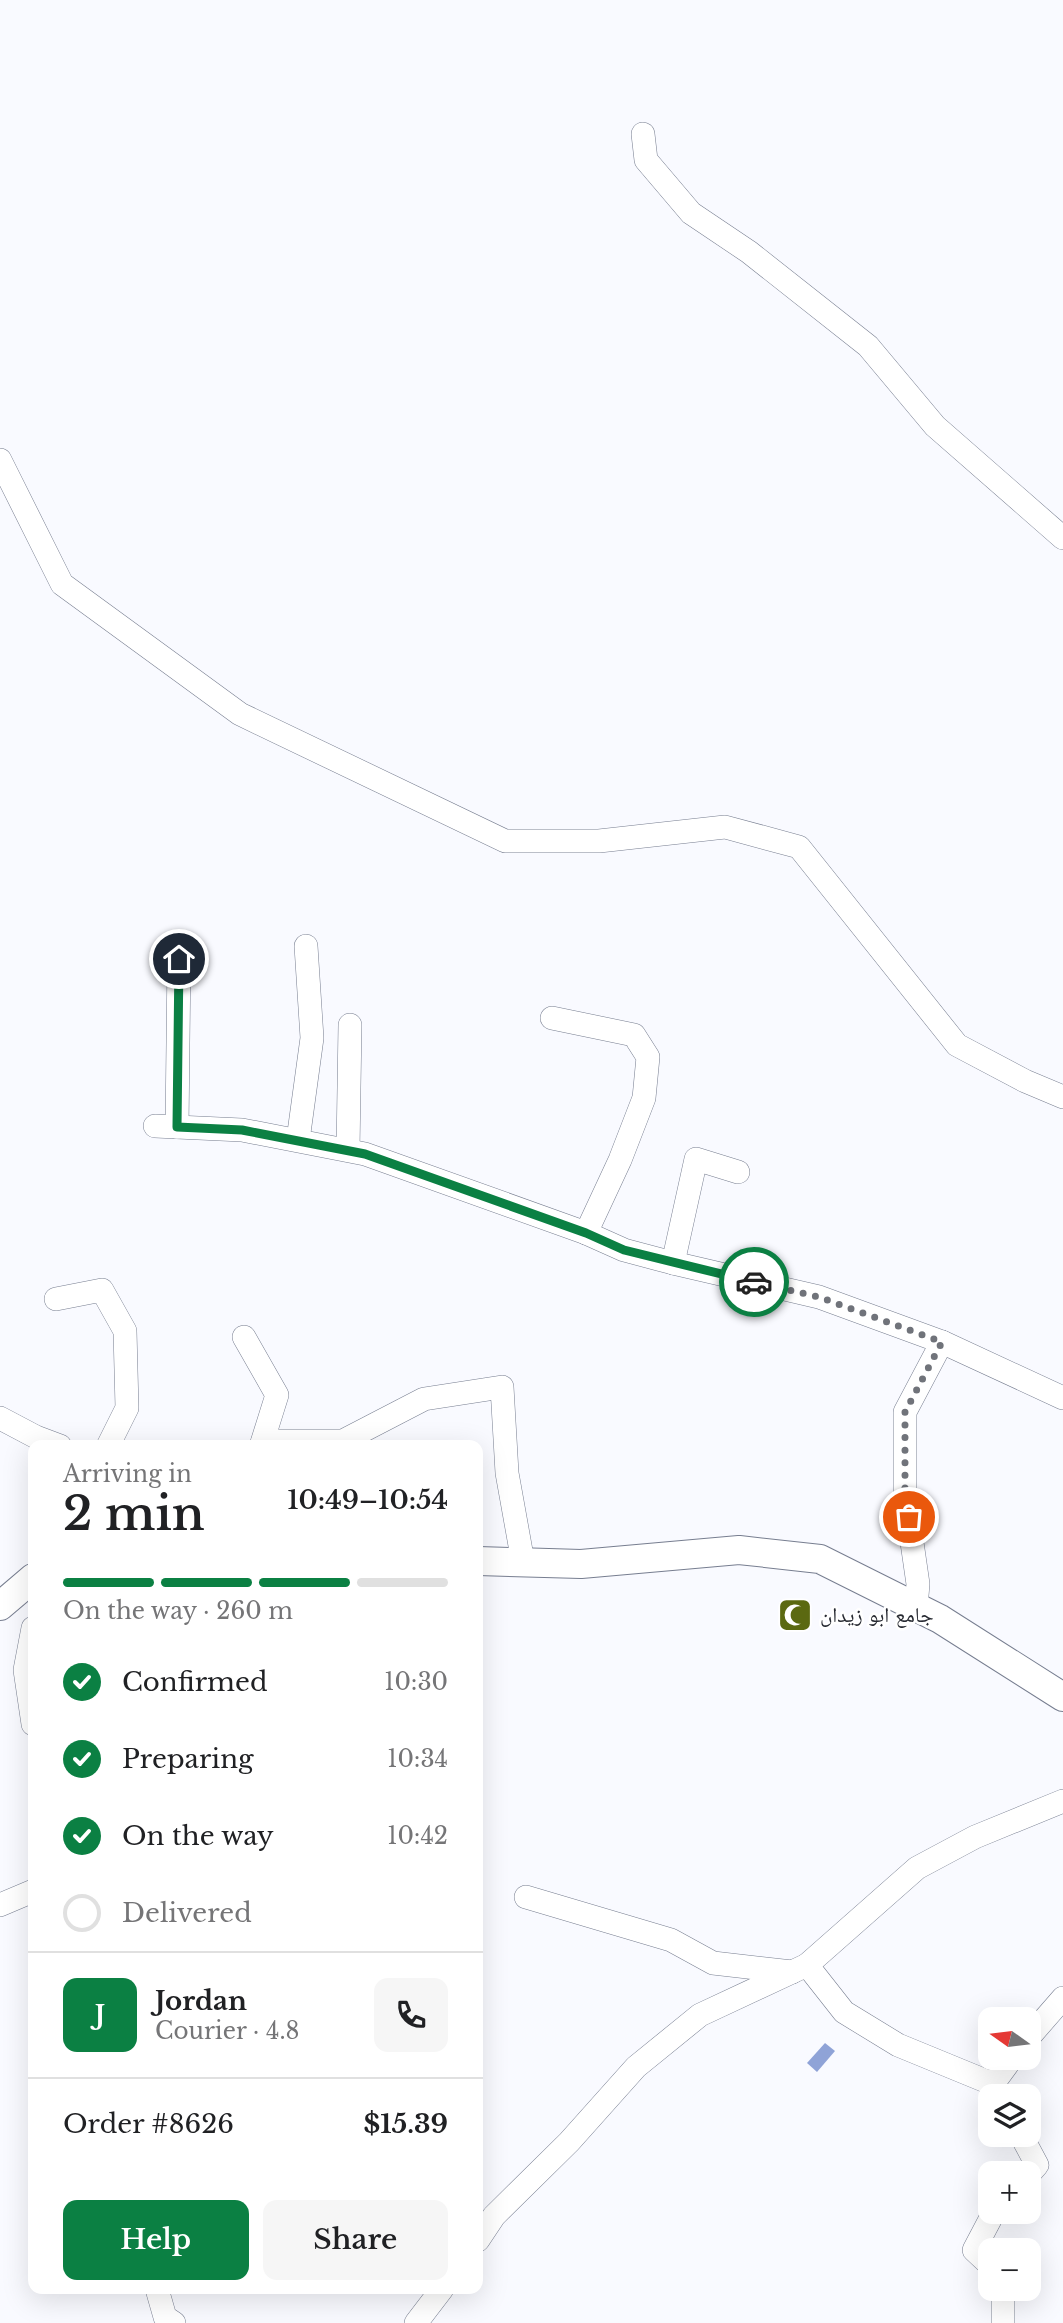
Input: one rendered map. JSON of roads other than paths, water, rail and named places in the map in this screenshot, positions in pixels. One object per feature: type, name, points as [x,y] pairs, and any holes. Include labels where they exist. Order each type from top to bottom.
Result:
[{"type":"street","points":[[643,135],[646,160],[691,213],[749,252],[868,346],[935,426],[1063,538]]},
{"type":"street","points":[[0,460],[62,584],[240,714],[505,841],[599,841],[725,827],[799,847],[957,1045],[1025,1081],[1063,1097]]},
{"type":"street","points":[[298,1140],[312,1038],[306,946]]},
{"type":"street","points":[[179,959],[166,1127],[242,1130],[348,1150],[443,1181],[586,1233],[624,1250],[673,1264],[819,1297],[942,1342],[1063,1398]]},
{"type":"street","points":[[552,1018],[634,1035],[648,1056],[644,1098],[620,1160],[586,1233]]},
{"type":"street","points":[[348,1150],[350,1025]]},
{"type":"street","points":[[673,1264],[696,1158],[738,1172]]},
{"type":"street","points":[[56,1298],[102,1290],[125,1331],[127,1408],[111,1440]]},
{"type":"street","points":[[244,1337],[277,1395],[263,1440]]},
{"type":"street","points":[[916,1607],[918,1584],[905,1494],[905,1412],[942,1342]]},
{"type":"street","points":[[345,1440],[424,1398],[502,1387],[507,1473],[523,1562]]},
{"type":"street","points":[[0,1418],[44,1440]]},
{"type":"street","points":[[483,1561],[580,1564],[739,1550],[820,1559],[940,1619],[1063,1697]]},
{"type":"street","points":[[0,1606],[28,1581]]},
{"type":"street","points":[[28,1654],[25,1670],[28,1690]]},
{"type":"street","points":[[483,2233],[495,2216],[569,2142],[636,2067],[700,2015],[800,1969],[918,1868],[975,1837],[1063,1801]]},
{"type":"street","points":[[0,1905],[28,1893]]},
{"type":"street","points":[[526,1898],[671,1940],[713,1963],[800,1969],[844,2012],[898,2045],[983,2084]]},
{"type":"street","points":[[1041,2023],[1063,1998]]},
{"type":"street","points":[[158,2294],[165,2317],[174,2323]]},
{"type":"street","points":[[416,2323],[438,2294]]},
{"type":"street","points":[[1003,2301],[1003,2323]]},
{"type":"water","points":[[825,2043],[835,2051],[817,2072],[807,2063]]},
{"type":"place","name":"جامع ابو زيدان","points":[[795,1615]]}]
